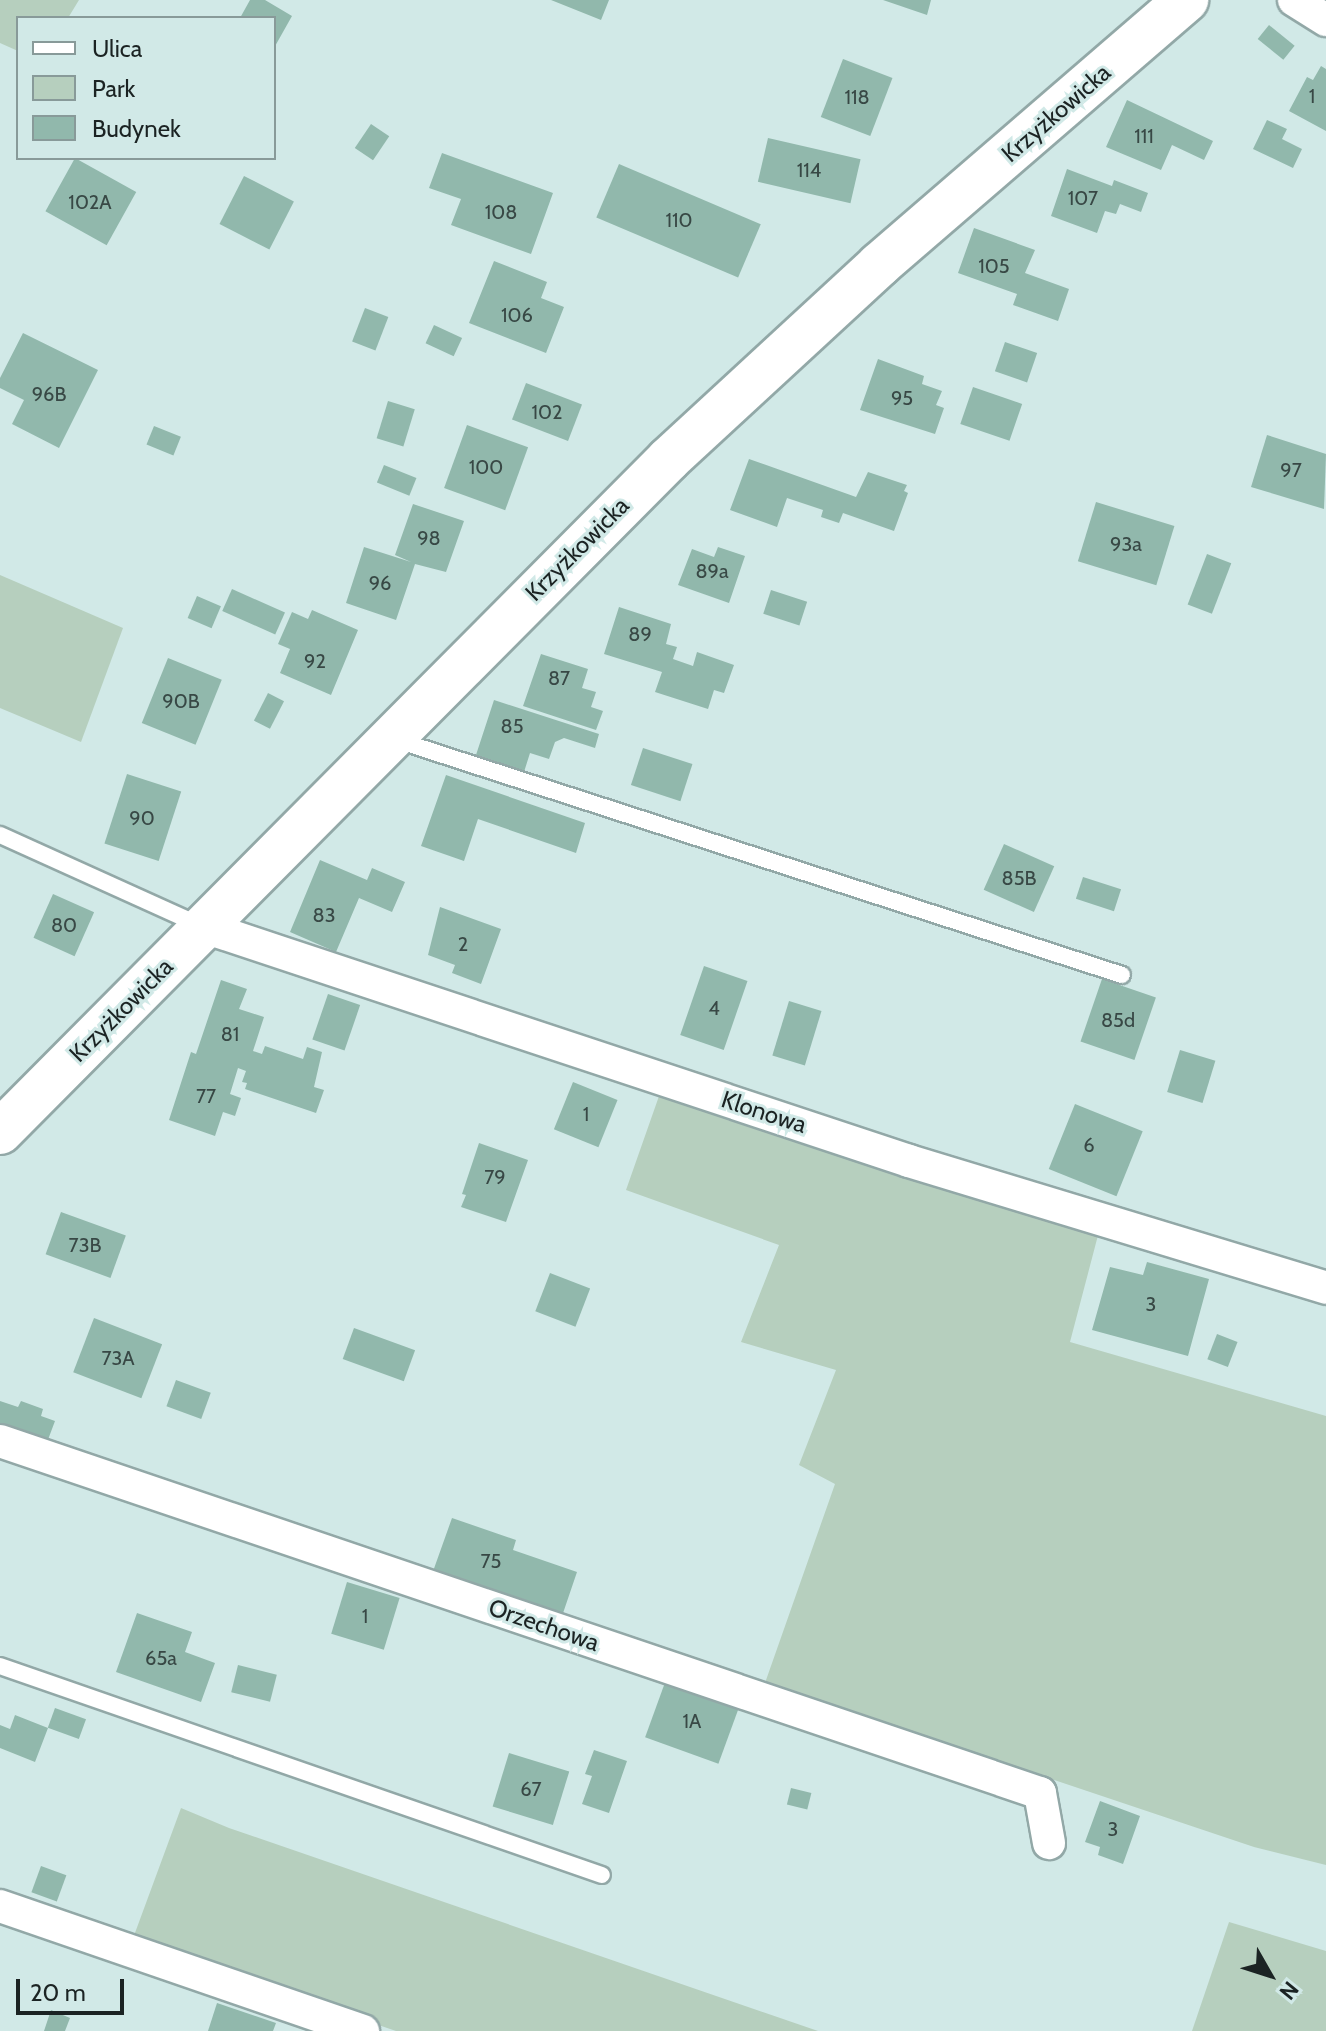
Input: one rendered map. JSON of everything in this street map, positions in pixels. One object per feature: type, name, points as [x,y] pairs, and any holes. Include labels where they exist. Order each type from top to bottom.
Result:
[{"type":"street","name":"Krzyżkowicka","points":[[0,1132],[669,459],[879,265],[1186,0]]},
{"type":"street","points":[[1294,0],[1326,20]]},
{"type":"street","name":"Klonowa","points":[[204,927],[909,1161],[1326,1288]]},
{"type":"street","name":"Orzechowa","points":[[0,1441],[1040,1793],[1049,1843]]},
{"type":"street","points":[[0,1906],[363,2031]]},
{"type":"lane","points":[[390,738],[1122,975]]},
{"type":"lane","points":[[0,835],[204,927]]},
{"type":"lane","points":[[0,1666],[602,1875]]},
{"type":"green space","points":[[0,0],[79,0],[69,16],[16,16],[16,50],[0,43]]},
{"type":"green space","points":[[0,575],[123,628],[81,742],[0,708]]},
{"type":"green space","points":[[665,1079],[1102,1220],[1070,1342],[1326,1416],[1326,1865],[1254,1847],[765,1683],[835,1484],[799,1465],[836,1370],[741,1342],[779,1245],[626,1190]]},
{"type":"green space","points":[[181,1808],[229,1828],[818,2031],[396,2031],[132,1941]]},
{"type":"green space","points":[[1229,1922],[1326,1951],[1326,2031],[1192,2031]]},
{"type":"building","points":[[250,0],[265,0],[292,16],[276,44],[276,16],[241,16]]},
{"type":"building","points":[[551,0],[609,0],[601,20]]},
{"type":"building","points":[[883,0],[931,0],[927,15]]},
{"type":"building","points":[[1269,25],[1295,46],[1283,60],[1258,39]]},
{"type":"building","points":[[843,59],[892,78],[870,136],[821,117]]},
{"type":"building","points":[[1321,66],[1326,69],[1326,131],[1289,111],[1307,77],[1313,80]]},
{"type":"building","points":[[1127,100],[1213,141],[1204,160],[1172,145],[1161,170],[1106,147]]},
{"type":"building","points":[[1267,120],[1287,129],[1282,139],[1302,149],[1293,168],[1253,149]]},
{"type":"building","points":[[371,124],[389,136],[373,160],[355,148]]},
{"type":"building","points":[[768,138],[861,159],[850,203],[758,182]]},
{"type":"building","points":[[442,153],[553,193],[531,254],[451,225],[461,199],[429,188]]},
{"type":"building","points":[[74,160],[136,192],[107,245],[45,211]]},
{"type":"building","points":[[619,164],[761,224],[738,278],[596,217]]},
{"type":"building","points":[[1067,169],[1112,186],[1114,180],[1148,193],[1141,212],[1120,204],[1116,214],[1105,211],[1097,233],[1051,216]]},
{"type":"building","points":[[244,176],[294,201],[269,250],[219,224]]},
{"type":"building","points":[[974,228],[1035,250],[1025,273],[1069,289],[1058,321],[1013,305],[1017,294],[958,273]]},
{"type":"building","points":[[494,261],[547,282],[541,298],[564,307],[546,353],[469,323]]},
{"type":"building","points":[[365,308],[388,317],[375,351],[352,342]]},
{"type":"building","points":[[434,325],[462,338],[454,356],[426,343]]},
{"type":"building","points":[[23,333],[98,370],[59,448],[12,424],[24,400],[0,388],[0,378]]},
{"type":"building","points":[[1005,342],[1037,353],[1027,382],[995,371]]},
{"type":"building","points":[[878,359],[924,376],[922,384],[942,391],[936,405],[944,408],[935,434],[860,410]]},
{"type":"building","points":[[526,383],[582,405],[568,441],[512,419]]},
{"type":"building","points":[[973,387],[1022,404],[1009,441],[960,424]]},
{"type":"building","points":[[388,401],[415,409],[403,446],[377,438]]},
{"type":"building","points":[[467,425],[528,447],[505,510],[444,488]]},
{"type":"building","points":[[154,426],[181,437],[173,455],[147,445]]},
{"type":"building","points":[[1267,435],[1326,454],[1324,509],[1251,487]]},
{"type":"building","points":[[749,459],[856,497],[868,472],[907,485],[904,491],[908,493],[894,531],[843,513],[839,523],[821,517],[823,510],[787,498],[777,527],[730,510]]},
{"type":"building","points":[[384,465],[416,478],[409,496],[377,483]]},
{"type":"building","points":[[1096,502],[1174,526],[1156,585],[1078,561]]},
{"type":"building","points":[[413,504],[464,521],[446,572],[415,564],[396,620],[346,603],[364,547],[411,562],[395,555]]},
{"type":"building","points":[[718,547],[745,556],[729,603],[678,585],[692,549],[714,557]]},
{"type":"building","points":[[1207,554],[1231,563],[1212,614],[1188,604]]},
{"type":"building","points":[[232,589],[285,613],[275,635],[222,611]]},
{"type":"building","points":[[771,590],[807,602],[799,626],[763,614]]},
{"type":"building","points":[[197,596],[221,606],[212,628],[188,618]]},
{"type":"building","points":[[619,607],[671,624],[666,644],[677,647],[673,659],[693,666],[697,652],[734,665],[724,693],[714,690],[708,709],[655,692],[662,672],[604,654]]},
{"type":"building","points":[[312,610],[358,630],[331,695],[280,673],[290,649],[278,644],[292,612],[308,619]]},
{"type":"building","points":[[541,654],[588,669],[582,688],[596,692],[591,707],[603,711],[596,730],[523,706]]},
{"type":"building","points":[[168,658],[222,680],[196,745],[142,723]]},
{"type":"building","points":[[268,693],[284,701],[270,729],[254,721]]},
{"type":"building","points":[[494,700],[599,734],[595,748],[564,738],[555,742],[549,759],[530,753],[524,772],[475,758]]},
{"type":"building","points":[[643,748],[692,764],[680,801],[631,785]]},
{"type":"building","points":[[127,774],[181,792],[159,861],[104,843]]},
{"type":"building","points":[[446,775],[585,823],[576,853],[478,819],[464,861],[421,846]]},
{"type":"building","points":[[1004,844],[1054,866],[1034,912],[984,890]]},
{"type":"building","points":[[320,860],[367,880],[372,868],[405,882],[392,912],[359,898],[336,952],[290,932]]},
{"type":"building","points":[[1083,877],[1121,889],[1114,911],[1076,899]]},
{"type":"building","points":[[53,894],[94,912],[75,956],[33,938]]},
{"type":"building","points":[[440,907],[501,929],[481,984],[452,973],[455,965],[428,955]]},
{"type":"building","points":[[704,966],[747,981],[724,1050],[680,1035]]},
{"type":"building","points":[[1102,979],[1156,998],[1134,1060],[1081,1041]]},
{"type":"building","points":[[221,980],[247,989],[239,1009],[264,1017],[253,1051],[262,1054],[265,1046],[303,1059],[307,1047],[322,1052],[314,1087],[324,1090],[316,1113],[245,1089],[247,1083],[242,1082],[246,1071],[238,1068],[230,1094],[241,1098],[235,1116],[223,1112],[215,1136],[169,1120],[191,1052],[196,1054]]},
{"type":"building","points":[[328,994],[360,1005],[345,1050],[312,1039]]},
{"type":"building","points":[[789,1001],[822,1011],[805,1065],[772,1056]]},
{"type":"building","points":[[1180,1050],[1215,1061],[1203,1103],[1167,1092]]},
{"type":"building","points":[[573,1082],[618,1100],[598,1147],[554,1129]]},
{"type":"building","points":[[1075,1104],[1143,1131],[1116,1196],[1049,1169]]},
{"type":"building","points":[[479,1143],[528,1160],[506,1222],[461,1207],[466,1195],[462,1194]]},
{"type":"building","points":[[61,1212],[126,1236],[110,1278],[46,1254]]},
{"type":"building","points":[[1147,1262],[1209,1279],[1188,1356],[1092,1330],[1110,1267],[1143,1275]]},
{"type":"building","points":[[550,1273],[590,1288],[575,1327],[535,1311]]},
{"type":"building","points":[[94,1318],[162,1344],[141,1398],[73,1372]]},
{"type":"building","points":[[354,1328],[415,1350],[404,1381],[343,1359]]},
{"type":"building","points":[[1217,1334],[1238,1342],[1228,1367],[1207,1359]]},
{"type":"building","points":[[176,1380],[211,1393],[201,1419],[166,1406]]},
{"type":"building","points":[[0,1401],[18,1407],[21,1401],[43,1409],[41,1416],[55,1421],[46,1445],[0,1428]]},
{"type":"building","points":[[452,1518],[516,1540],[513,1550],[577,1572],[560,1622],[431,1577]]},
{"type":"building","points":[[347,1582],[400,1598],[384,1650],[331,1634]]},
{"type":"building","points":[[137,1613],[192,1632],[185,1652],[215,1663],[201,1702],[116,1672]]},
{"type":"building","points":[[238,1665],[277,1675],[270,1702],[231,1692]]},
{"type":"building","points":[[667,1677],[740,1704],[718,1764],[645,1737]]},
{"type":"building","points":[[55,1708],[86,1719],[79,1739],[48,1728]]},
{"type":"building","points":[[15,1715],[48,1728],[35,1762],[0,1748],[0,1725],[10,1729]]},
{"type":"building","points":[[594,1750],[627,1761],[609,1813],[582,1804],[592,1776],[585,1774]]},
{"type":"building","points":[[509,1753],[569,1771],[553,1825],[493,1807]]},
{"type":"building","points":[[791,1788],[811,1793],[807,1810],[787,1804]]},
{"type":"building","points":[[1100,1801],[1140,1816],[1123,1864],[1098,1855],[1100,1847],[1085,1842]]},
{"type":"building","points":[[41,1866],[66,1875],[57,1902],[31,1892]]},
{"type":"building","points":[[217,2003],[276,2023],[273,2031],[208,2031]]},
{"type":"building","points":[[51,2010],[70,2018],[65,2031],[44,2031]]}]
